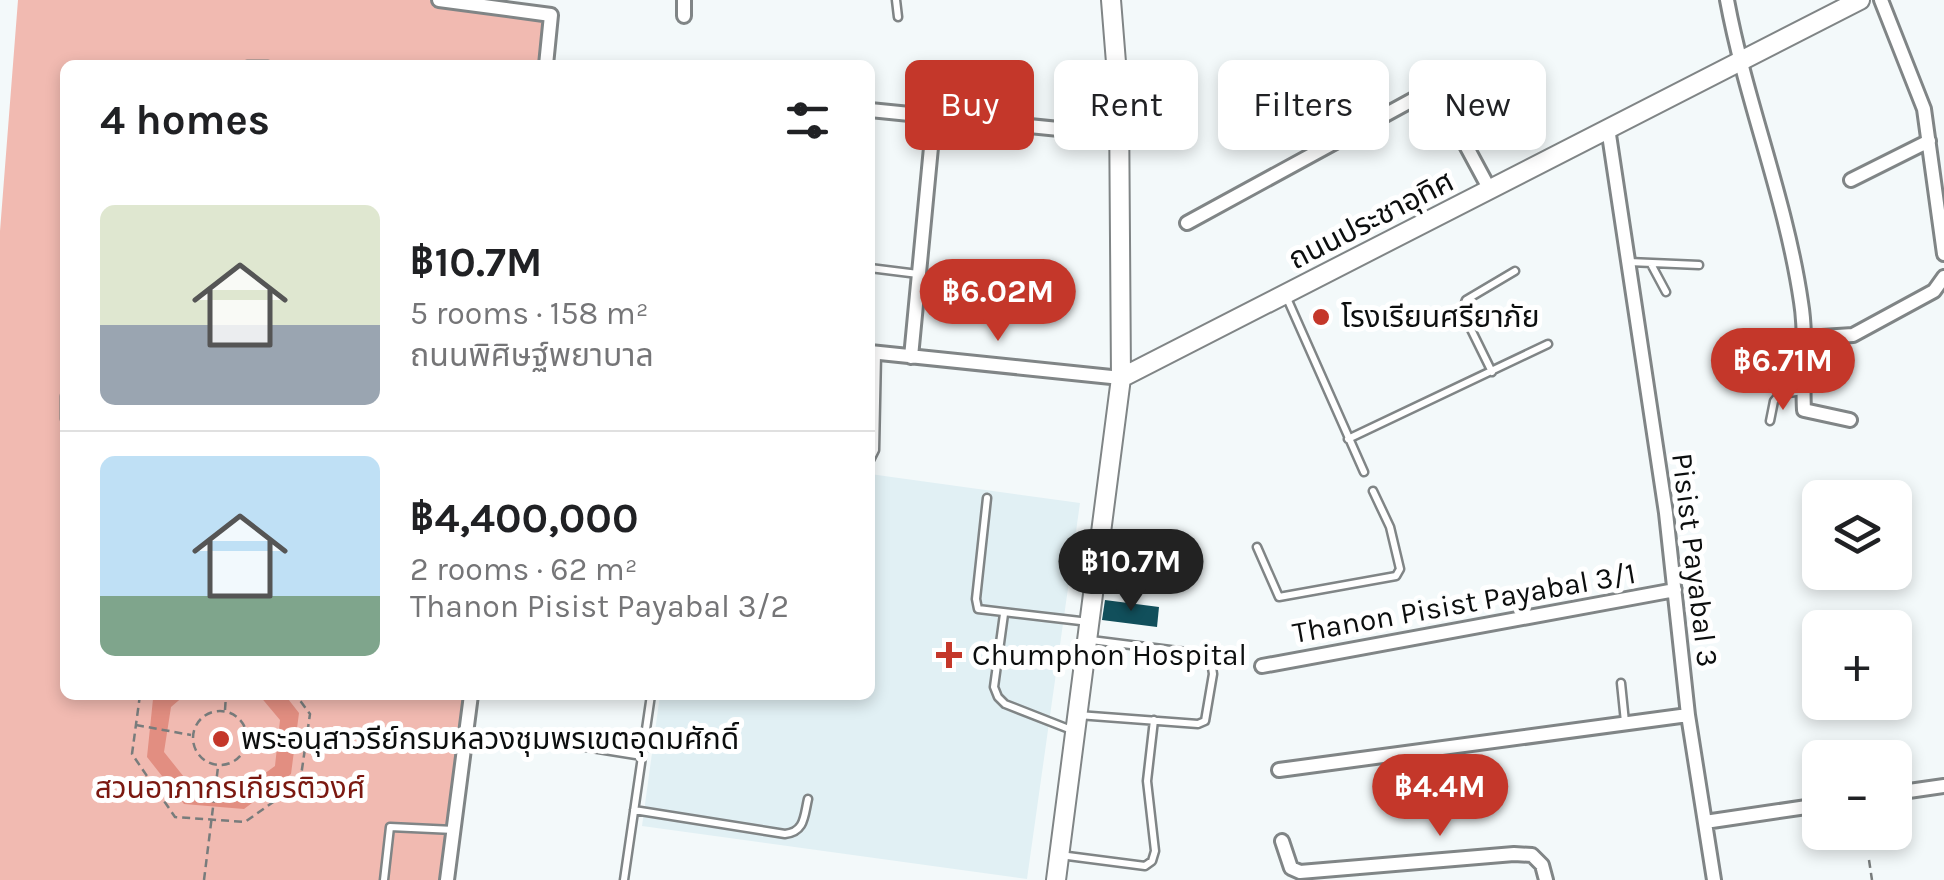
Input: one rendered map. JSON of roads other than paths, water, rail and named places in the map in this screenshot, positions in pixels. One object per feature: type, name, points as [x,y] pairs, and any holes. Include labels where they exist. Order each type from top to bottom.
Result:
[{"type":"street","points":[[439,0],[551,15],[546,60]]},
{"type":"street","points":[[684,0],[684,16]]},
{"type":"street","points":[[1111,0],[1115,60]]},
{"type":"street","points":[[1726,0],[1800,297],[1806,338],[1807,413],[1850,420]]},
{"type":"street","name":"ถนนประชาอุทิศ","points":[[1122,378],[1860,0]]},
{"type":"street","points":[[1881,0],[1924,109],[1944,254]]},
{"type":"street","points":[[1186,223],[1416,98],[1427,96],[1440,99],[1490,190]]},
{"type":"street","points":[[875,110],[905,113]]},
{"type":"street","name":"Pisist Payabal 3","points":[[1608,128],[1714,880]]},
{"type":"street","points":[[1851,180],[1928,140]]},
{"type":"street","points":[[911,356],[931,150]]},
{"type":"street","points":[[1056,880],[1122,378],[1119,150]]},
{"type":"street","points":[[1806,338],[1853,335],[1934,291],[1944,277]]},
{"type":"street","points":[[875,353],[1122,378]]},
{"type":"street","name":"Thanon Pisist Payabal 3/1","points":[[1262,666],[1675,590]]},
{"type":"street","points":[[448,880],[470,700]]},
{"type":"street","points":[[1279,770],[1688,715]]},
{"type":"street","points":[[1912,791],[1944,786]]},
{"type":"street","points":[[1704,822],[1802,808]]},
{"type":"street","points":[[1282,841],[1290,868],[1300,872],[1514,854],[1532,855],[1542,865],[1546,880]]},
{"type":"lane","points":[[896,0],[898,17]]},
{"type":"lane","points":[[1627,262],[1699,265]]},
{"type":"lane","points":[[1650,263],[1666,292]]},
{"type":"lane","points":[[875,269],[919,274]]},
{"type":"lane","points":[[1492,372],[1462,311],[1466,300],[1514,271]]},
{"type":"lane","points":[[1285,295],[1364,472]]},
{"type":"lane","points":[[1348,440],[1548,344]]},
{"type":"lane","points":[[1770,421],[1774,400],[1780,394],[1805,390]]},
{"type":"lane","points":[[1256,547],[1279,597],[1396,576],[1400,568],[1390,526],[1374,490]]},
{"type":"lane","points":[[988,498],[978,608],[1202,654],[1211,661],[1213,674],[1205,721],[1076,723],[1005,704],[994,688],[1004,614]]},
{"type":"lane","points":[[1621,683],[1625,724]]},
{"type":"lane","points":[[624,880],[650,700]]},
{"type":"lane","points":[[1059,855],[1145,866],[1152,861],[1155,852],[1147,781],[1154,720]]},
{"type":"lane","points":[[511,735],[642,756]]},
{"type":"lane","points":[[634,810],[785,834],[802,828],[808,799]]},
{"type":"lane","points":[[384,880],[390,827],[454,830]]},
{"type":"place","name":"โรงเรียนศรียาภัย","points":[[1321,317]]},
{"type":"place","name":"Chumphon Hospital","points":[[949,655]]},
{"type":"place","name":"พระอนุสาวรีย์กรมหลวงชุมพรเขตอุดมศักดิ์","points":[[221,739]]},
{"type":"park label","name":"สวนอาภากรเกียรติวงศ์","points":[[230,788]]}]
